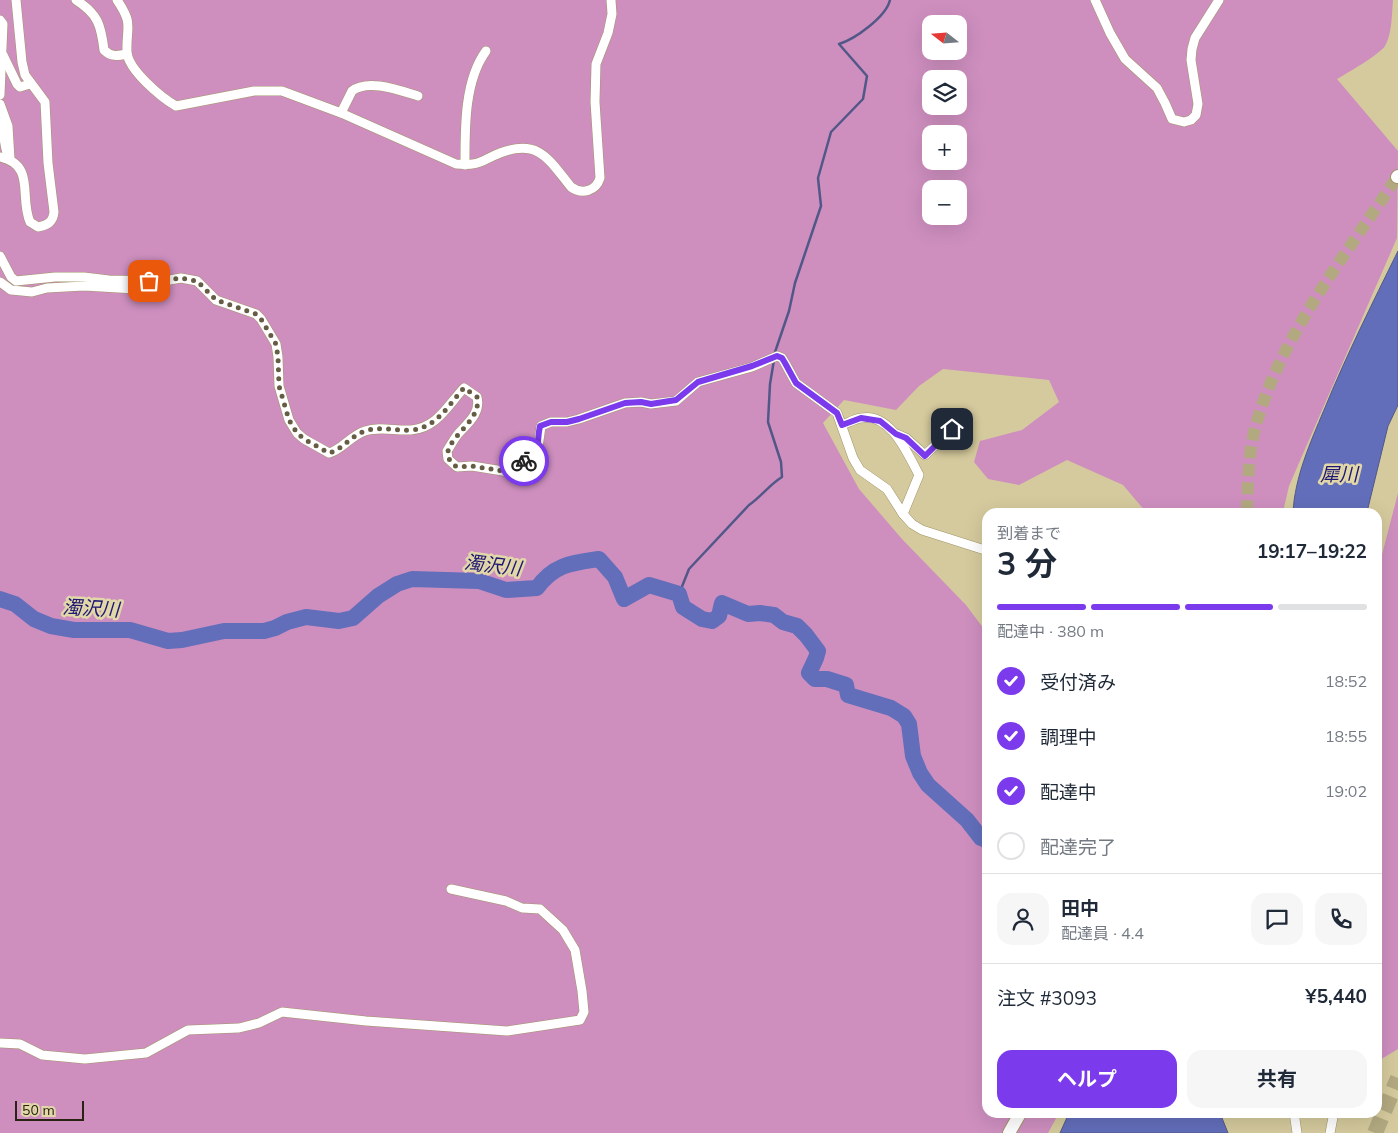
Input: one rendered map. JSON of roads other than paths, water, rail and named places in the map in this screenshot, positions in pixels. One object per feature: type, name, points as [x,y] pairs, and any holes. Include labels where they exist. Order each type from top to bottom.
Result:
[{"type":"street","points":[[0,157],[10,160],[22,172],[26,210],[30,222],[38,227],[50,223],[54,212],[48,163],[47,110],[44,98],[30,84],[25,75],[16,0]]},
{"type":"street","points":[[76,0],[87,7],[98,20],[104,50],[108,54],[115,56],[127,54]]},
{"type":"street","points":[[117,0],[126,13],[129,26],[127,54],[135,71],[167,102],[176,106],[254,91],[282,91],[341,113],[456,164],[479,164],[500,153],[520,147],[530,148],[542,154],[576,191],[590,190],[597,186],[600,178],[595,102],[596,64],[608,33],[612,14],[611,0]]},
{"type":"street","points":[[1096,0],[1110,33],[1125,59],[1156,88],[1166,103],[1172,119],[1184,122],[1191,120],[1196,115],[1198,104],[1191,60],[1195,38],[1219,0]]},
{"type":"street","points":[[0,20],[3,24],[0,95]]},
{"type":"street","points":[[464,165],[465,114],[478,62],[486,51]]},
{"type":"street","points":[[2,52],[17,84],[20,87],[30,84]]},
{"type":"street","points":[[341,113],[352,91],[362,86],[388,88],[418,96]]},
{"type":"street","points":[[0,104],[8,126],[10,160]]},
{"type":"street","points":[[0,122],[3,141],[10,160]]},
{"type":"street","points":[[0,256],[11,277],[16,281],[55,276],[109,280],[164,281],[180,278],[197,281],[216,300],[256,314],[276,344],[279,386],[289,420],[297,433],[304,439],[329,453],[364,432],[375,429],[411,430],[423,427],[441,417],[464,388],[477,397],[478,408],[470,422],[457,435],[447,451],[448,459],[457,467],[472,466],[509,472],[535,452],[538,448],[540,426],[546,423],[567,422],[579,419],[625,403],[641,402],[651,404],[676,400],[698,382],[775,357],[782,358],[796,383],[837,413],[853,458],[860,470],[887,489],[903,514],[912,524],[922,530],[982,549]]},
{"type":"street","points":[[0,282],[11,290],[32,292],[47,288],[84,286],[152,290],[164,281]]},
{"type":"street","points":[[842,425],[861,418],[880,421],[896,434],[906,438],[925,456],[952,429]]},
{"type":"street","points":[[896,434],[919,476],[903,514]]},
{"type":"street","points":[[0,1043],[20,1044],[42,1055],[85,1059],[146,1052],[188,1030],[239,1028],[259,1023],[282,1012],[366,1021],[507,1031],[580,1020],[584,1012],[575,950],[563,930],[540,909],[522,908],[506,900],[451,889]]},
{"type":"street","points":[[1009,1133],[1018,1118]]},
{"type":"street","points":[[1295,1118],[1297,1133]]},
{"type":"street","points":[[1330,1133],[1333,1118]]},
{"type":"water","name":"犀川","points":[[1398,251],[1398,405],[1388,426],[1368,508],[1293,508],[1304,460],[1350,350]]},
{"type":"water","points":[[1067,1118],[1222,1118],[1228,1133],[1060,1133]]},
{"type":"waterway","points":[[774,355],[789,311],[795,283],[821,206],[818,178],[831,132],[863,99],[867,76],[839,44],[869,27],[883,13],[890,0]]},
{"type":"waterway","points":[[679,594],[689,569],[749,505],[782,477],[781,462],[768,422],[770,384],[774,360]]},
{"type":"waterway","name":"濁沢川","points":[[0,599],[15,604],[34,619],[51,626],[74,630],[130,630],[168,641],[224,631],[264,631],[306,617],[339,621],[353,618],[378,596],[397,584],[412,579],[479,581],[506,590],[537,588],[543,580],[557,569],[599,559],[615,577],[624,599],[649,585],[679,594],[683,607],[702,619],[712,621],[719,616],[722,603],[748,614],[774,615],[783,622],[797,626],[818,651],[809,673],[815,679],[827,679],[846,685],[848,695],[891,708],[904,716],[909,724],[913,756],[920,773],[928,785],[967,820],[982,838]]},
{"type":"tunnel","points":[[1247,508],[1253,436],[1267,392],[1281,359],[1317,296],[1397,177]]},
{"type":"tunnel","points":[[1382,1116],[1398,1078]]},
{"type":"tunnel","points":[[1375,1133],[1381,1118]]}]
